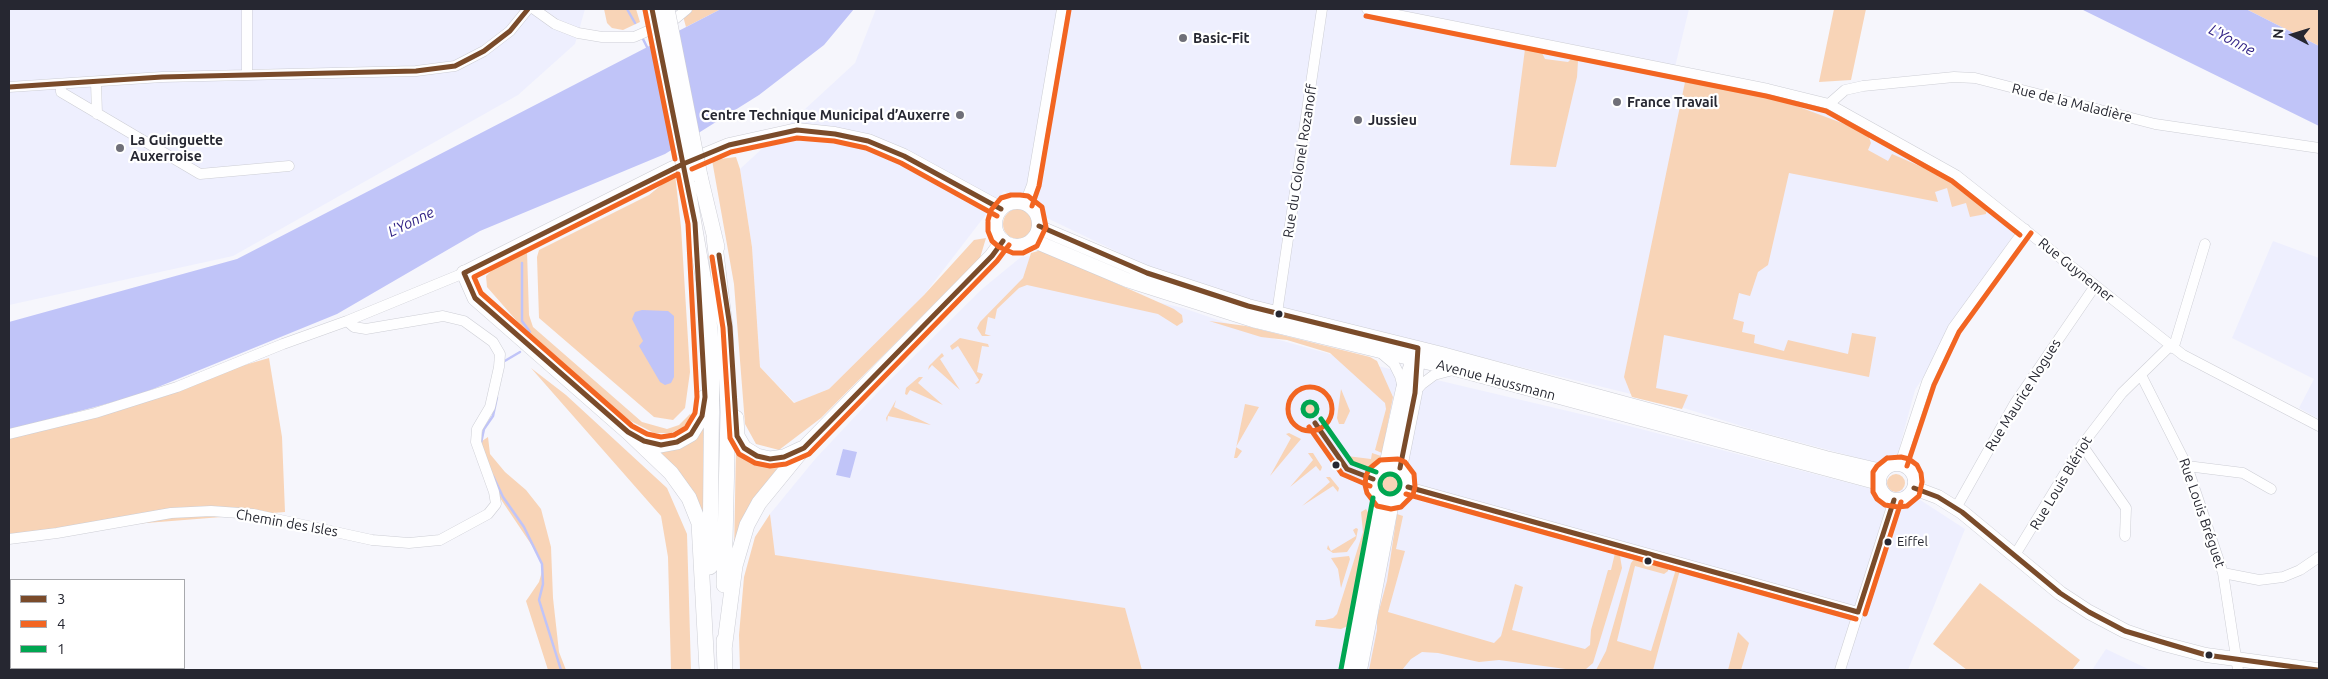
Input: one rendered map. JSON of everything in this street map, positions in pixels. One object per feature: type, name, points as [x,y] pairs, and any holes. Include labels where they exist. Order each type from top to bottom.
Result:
[{"type":"main road","points":[[652,9],[693,180],[714,237],[725,285],[737,436],[744,448],[758,456],[770,459],[784,457],[804,448]]},
{"type":"main road","points":[[628,432],[644,441],[661,445],[677,442],[691,434],[702,416],[705,397],[693,180],[667,9]]},
{"type":"main road","points":[[695,223],[708,305],[712,360],[712,490],[707,670]]},
{"type":"main road","points":[[714,237],[725,327],[728,412],[725,670]]},
{"type":"main road","points":[[724,650],[735,566],[747,525],[764,496],[804,448],[992,256],[1003,241]]},
{"type":"main road","points":[[464,273],[475,298],[628,432],[671,473],[689,498],[699,523],[707,670]]},
{"type":"street","points":[[247,9],[247,75]]},
{"type":"street","points":[[9,87],[162,77],[416,71],[455,66],[484,51],[510,31],[528,9]]},
{"type":"street","points":[[534,9],[555,24],[578,33],[626,37],[634,37],[675,19],[688,9]]},
{"type":"street","points":[[1026,203],[1032,185],[1062,9]]},
{"type":"street","name":"Rue du Colonel Rozanoff","points":[[1277,313],[1322,9]]},
{"type":"street","name":"Rue Guynemer","points":[[1367,9],[1768,89],[1829,104],[1956,175],[2171,347],[2319,426]]},
{"type":"street","name":"Rue de la Maladière","points":[[1829,104],[1845,90],[1863,86],[1954,77],[1975,78],[2155,124],[2319,148]]},
{"type":"street","points":[[96,82],[97,114]]},
{"type":"street","points":[[61,84],[61,92],[200,174],[290,166]]},
{"type":"street","points":[[9,434],[95,413],[177,387],[283,344],[347,321],[464,273],[671,169],[729,145],[797,130],[835,134],[868,141],[904,156],[1001,208]]},
{"type":"street","points":[[1012,202],[1026,203],[1036,212],[1039,226],[1032,240],[1021,246],[1014,246],[1003,241],[995,229],[995,222],[1001,208],[1012,202]]},
{"type":"street","name":"Avenue Haussmann","points":[[1039,226],[1147,273],[1248,306],[1277,313],[1459,370],[1881,477]]},
{"type":"street","points":[[1900,464],[1927,382],[1953,328],[2025,229]]},
{"type":"street","name":"Avenue Haussmann","points":[[1032,240],[1127,280],[1256,321],[1378,350],[1416,356],[1587,392],[1853,465],[1881,477]]},
{"type":"street","points":[[2171,347],[2175,343],[2205,244]]},
{"type":"street","name":"Rue Maurice Nogues","points":[[1956,508],[2015,403],[2094,286]]},
{"type":"street","name":"Chemin des Isles","points":[[9,539],[57,534],[171,513],[211,511],[253,514],[372,540],[409,543],[440,540],[488,514],[496,504],[494,492],[476,442],[476,429],[490,407],[499,367],[500,354],[493,342],[464,321],[443,316],[366,329],[354,327],[347,321]]},
{"type":"street","name":"Rue Louis Blériot","points":[[2015,555],[2082,445],[2122,393],[2171,347]]},
{"type":"street","points":[[1378,350],[1394,364],[1409,391]]},
{"type":"street","points":[[1393,467],[1416,356]]},
{"type":"street","points":[[1409,391],[1434,375],[1459,370]]},
{"type":"street","name":"Rue Louis Bréguet","points":[[2141,375],[2188,466],[2223,573],[2237,665]]},
{"type":"street","points":[[2082,445],[2126,508],[2126,536]]},
{"type":"street","points":[[1900,464],[1906,466],[1914,476],[1914,488],[1904,499],[1894,500],[1883,494],[1881,477],[1890,465],[1900,464]]},
{"type":"street","points":[[2188,466],[2243,473],[2271,489]]},
{"type":"street","points":[[1393,467],[1407,476],[1408,487],[1402,497],[1386,500],[1374,490],[1373,479],[1379,470],[1393,467]]},
{"type":"street","points":[[1408,487],[1858,612]]},
{"type":"street","points":[[1914,488],[1956,508],[2060,593],[2114,626],[2180,649],[2237,665],[2317,670]]},
{"type":"street","points":[[1348,670],[1386,500]]},
{"type":"street","points":[[1360,670],[1386,500]]},
{"type":"street","points":[[1840,670],[1894,500]]},
{"type":"street","points":[[2223,573],[2259,580],[2283,577],[2300,570],[2319,557]]},
{"type":"shaded area","points":[[9,9],[585,9],[575,44],[518,95],[233,256],[9,305]]},
{"type":"shaded area","points":[[604,9],[636,9],[640,22],[623,30],[612,28],[607,23]]},
{"type":"shaded area","points":[[681,9],[721,9],[686,27]]},
{"type":"shaded area","points":[[876,9],[1689,9],[1675,67],[1849,115],[2017,229],[1915,390],[1898,453],[1877,463],[1754,430],[1668,403],[1267,305],[1149,267],[1049,219],[1004,191],[924,295],[829,389],[795,403],[760,367],[752,247],[740,169],[855,63]]},
{"type":"shaded area","points":[[1834,9],[1866,9],[1851,80],[1819,82]]},
{"type":"shaded area","points":[[2246,9],[2319,9],[2319,46]]},
{"type":"shaded area","points":[[1525,49],[1541,51],[1545,59],[1568,62],[1573,57],[1578,61],[1577,77],[1556,167],[1510,165]]},
{"type":"shaded area","points":[[1685,82],[1775,98],[1842,123],[1868,135],[1871,143],[1868,150],[1888,161],[1892,154],[1945,177],[1987,206],[1986,214],[1970,217],[1966,203],[1952,207],[1947,188],[1935,192],[1938,202],[1789,173],[1768,265],[1758,272],[1750,296],[1739,293],[1733,319],[1744,322],[1742,332],[1755,335],[1754,343],[1784,351],[1788,340],[1848,354],[1852,333],[1876,337],[1869,377],[1664,335],[1656,388],[1688,395],[1682,409],[1632,397],[1624,377]]},
{"type":"shaded area","points":[[736,157],[740,169],[752,247],[760,367],[794,403],[829,389],[924,295],[974,240],[986,238],[980,258],[821,418],[779,450],[756,444],[745,424],[734,284],[712,160]]},
{"type":"shaded area","points":[[675,174],[681,227],[690,372],[685,408],[673,420],[654,417],[539,318],[537,257],[539,250],[649,195]]},
{"type":"shaded area","points":[[1018,209],[1028,214],[1033,224],[1028,234],[1018,239],[1008,234],[1003,224],[1008,214]]},
{"type":"shaded area","points":[[2273,241],[2319,258],[2319,419],[2299,408],[2314,379],[2232,338]]},
{"type":"shaded area","points":[[527,251],[529,315],[533,327],[642,422],[667,429],[679,425],[690,414],[693,417],[683,427],[671,433],[654,433],[623,417],[523,328],[487,287],[486,276],[495,267]]},
{"type":"shaded area","points":[[1043,251],[1174,309],[1182,315],[1183,322],[1177,326],[1158,314],[1027,285],[1019,288],[997,309],[995,319],[988,317],[985,334],[991,336],[982,336],[977,328],[980,322],[1023,278],[1031,253]]},
{"type":"shaded area","points":[[1047,254],[1099,274],[1130,292],[1157,302],[1183,308],[1265,336],[1348,359],[1606,420],[1872,489],[1891,481],[1965,529],[1908,670],[1142,670],[1141,665],[836,566],[774,555],[770,514],[816,458],[880,390],[982,289],[1021,257]]},
{"type":"shaded area","points":[[1209,321],[1246,326],[1370,357],[1377,361],[1393,397],[1382,453],[1375,450],[1386,409],[1385,403],[1330,353],[1287,340],[1261,337]]},
{"type":"shaded area","points":[[960,338],[988,344],[989,347],[982,346],[977,372],[983,374],[979,383],[975,384],[979,380],[958,346],[952,350],[950,346]]},
{"type":"shaded area","points":[[942,353],[944,356],[940,359],[960,390],[932,365],[928,370],[929,366]]},
{"type":"shaded area","points":[[269,358],[282,437],[285,512],[58,530],[9,539],[9,433]]},
{"type":"shaded area","points":[[531,368],[566,395],[667,488],[687,534],[691,670],[671,670],[668,557],[661,516]]},
{"type":"shaded area","points":[[919,377],[923,377],[918,383],[943,405],[910,390],[907,395],[905,394],[906,388]]},
{"type":"shaded area","points":[[1341,389],[1350,411],[1344,424],[1339,424],[1337,418]]},
{"type":"shaded area","points":[[896,400],[894,407],[931,425],[888,416],[887,422],[886,418]]},
{"type":"shaded area","points":[[1306,402],[1312,402],[1316,409],[1312,416],[1306,416],[1302,412],[1302,406]]},
{"type":"shaded area","points":[[1245,404],[1259,407],[1236,446]]},
{"type":"shaded area","points":[[707,425],[706,521],[649,446],[696,434]]},
{"type":"shaded area","points":[[1289,433],[1301,439],[1270,476],[1291,438],[1286,434]]},
{"type":"shaded area","points":[[488,437],[490,454],[505,472],[526,490],[541,509],[551,547],[553,598],[559,652],[566,670],[548,670],[526,601],[539,582],[543,568],[537,553],[500,498],[479,443]]},
{"type":"shaded area","points":[[736,447],[786,461],[734,555]]},
{"type":"shaded area","points":[[1236,447],[1242,451],[1237,458],[1234,458]]},
{"type":"shaded area","points":[[1308,453],[1313,453],[1322,467],[1321,470],[1316,466],[1290,487],[1313,460]]},
{"type":"shaded area","points":[[1372,453],[1381,456],[1377,462],[1361,469],[1354,466],[1345,457],[1371,459]]},
{"type":"shaded area","points":[[1896,474],[1902,477],[1905,483],[1902,489],[1896,492],[1890,489],[1887,483],[1890,477]]},
{"type":"shaded area","points":[[1387,475],[1395,475],[1400,480],[1398,491],[1387,493],[1382,488],[1382,480]]},
{"type":"shaded area","points":[[1326,477],[1330,477],[1339,488],[1338,492],[1333,486],[1302,506],[1330,482]]},
{"type":"shaded area","points":[[1366,509],[1370,515],[1350,625],[1341,629],[1315,626],[1316,620],[1333,618],[1337,614],[1363,532],[1361,512]]},
{"type":"shaded area","points":[[770,514],[775,555],[1125,608],[1142,670],[740,670],[739,635],[744,577],[755,537]]},
{"type":"shaded area","points":[[1397,514],[1403,516],[1396,549],[1405,551],[1388,612],[1494,643],[1501,636],[1515,584],[1523,587],[1512,630],[1585,649],[1590,645],[1591,630],[1608,570],[1611,570],[1615,553],[1620,556],[1622,568],[1593,663],[1586,669],[1573,670],[1499,660],[1479,662],[1438,653],[1422,652],[1411,659],[1402,670],[1369,670],[1377,630],[1377,618],[1387,581]]},
{"type":"shaded area","points":[[1358,529],[1356,539],[1347,552],[1333,553],[1327,549],[1328,545],[1331,551],[1356,536],[1353,530]]},
{"type":"shaded area","points":[[1349,556],[1350,559],[1341,588],[1338,569],[1331,558]]},
{"type":"shaded area","points":[[1635,558],[1668,566],[1668,571],[1664,574],[1635,566],[1617,641],[1651,651],[1676,569],[1680,570],[1653,670],[1596,670],[1606,651],[1631,563]]},
{"type":"shaded area","points":[[1980,583],[2080,660],[2072,670],[1967,670],[1933,644]]},
{"type":"shaded area","points":[[1738,632],[1749,643],[1741,670],[1728,670]]},
{"type":"shaded area","points":[[2106,649],[2148,669],[2155,670],[2092,670]]},
{"type":"water","name":"L'Yonne","points":[[721,9],[854,9],[824,45],[759,95],[665,154],[480,231],[337,314],[136,396],[9,430],[9,322],[237,259]]},
{"type":"water","name":"L'Yonne","points":[[2081,9],[2246,9],[2319,46],[2319,126]]},
{"type":"water","points":[[642,310],[668,311],[674,316],[674,377],[671,383],[665,385],[660,382],[639,346],[643,341],[632,319],[635,312]]},
{"type":"water","points":[[843,449],[857,452],[850,478],[836,475]]},
{"type":"waterway","points":[[627,9],[635,23]]},
{"type":"waterway","points":[[643,39],[648,49]]},
{"type":"waterway","points":[[522,263],[522,321],[530,332]]},
{"type":"waterway","points":[[503,362],[520,352]]},
{"type":"waterway","points":[[481,443],[484,429],[493,416],[497,397]]},
{"type":"waterway","points":[[493,476],[503,497],[524,527],[542,564],[543,584],[539,600],[561,670]]},
{"type":"transit line","name":"3","points":[[9,87],[162,77],[416,71],[455,66],[484,51],[510,31],[528,9]]},
{"type":"transit line","name":"3","points":[[652,9],[683,164]]},
{"type":"transit line","name":"4","points":[[645,10],[675,159]]},
{"type":"transit line","name":"4","points":[[1032,206],[1039,186],[1069,10]]},
{"type":"transit line","name":"4","points":[[1366,16],[1766,96],[1826,111],[1952,181],[2020,235]]},
{"type":"transit line","name":"3","points":[[683,164],[729,145],[797,130],[835,134],[868,141],[904,156],[1001,209]]},
{"type":"transit line","name":"4","points":[[692,169],[731,152],[797,138],[834,141],[866,148],[901,163],[997,216]]},
{"type":"transit line","name":"3","points":[[683,164],[695,223],[705,397],[702,416],[691,434],[677,442],[661,445],[644,441],[628,432],[475,298],[464,273],[683,164]]},
{"type":"transit line","name":"4","points":[[678,174],[688,224],[697,397],[695,413],[686,428],[674,435],[661,437],[647,434],[632,426],[481,293],[474,277],[678,174]]},
{"type":"transit line","name":"4","points":[[988,220],[991,210],[1001,198],[1020,195],[1028,196],[1042,207],[1046,227],[1037,246],[1023,253],[1013,253],[999,247],[992,241],[988,231],[988,222]]},
{"type":"transit line","name":"3","points":[[1039,226],[1147,273],[1248,306],[1418,348],[1415,393],[1400,468]]},
{"type":"transit line","name":"4","points":[[1907,466],[1934,385],[1959,332],[2031,233]]},
{"type":"transit line","name":"3","points":[[719,255],[730,327],[737,436],[744,448],[757,456],[770,459],[784,457],[804,448],[992,256],[1003,241]]},
{"type":"transit line","name":"4","points":[[712,257],[723,328],[730,438],[739,454],[755,463],[770,466],[786,464],[809,454],[997,261],[1009,245]]},
{"type":"transit line","name":"4","points":[[1310,387],[1322,391],[1328,397],[1332,409],[1328,421],[1322,427],[1310,431],[1298,427],[1292,421],[1288,409],[1292,397],[1298,391],[1310,387]]},
{"type":"transit line","name":"1","points":[[1310,402],[1315,404],[1317,409],[1315,414],[1310,416],[1305,414],[1303,409],[1305,404],[1310,402]]},
{"type":"transit line","name":"1","points":[[1321,419],[1352,463],[1376,472]]},
{"type":"transit line","name":"3","points":[[1315,423],[1347,469],[1373,479]]},
{"type":"transit line","name":"4","points":[[1309,427],[1342,474],[1370,486]]},
{"type":"transit line","name":"4","points":[[1887,458],[1873,472],[1873,492],[1877,499],[1885,505],[1907,506],[1919,496],[1922,482],[1921,473],[1917,465],[1909,459],[1901,457],[1888,458]]},
{"type":"transit line","name":"4","points":[[1401,507],[1391,509],[1377,506],[1367,493],[1365,485],[1366,476],[1369,469],[1380,460],[1398,459],[1405,462],[1414,474],[1415,487],[1413,495],[1402,506]]},
{"type":"transit line","name":"1","points":[[1390,474],[1397,477],[1400,484],[1397,491],[1390,494],[1383,491],[1380,484],[1383,477],[1390,474]]},
{"type":"transit line","name":"3","points":[[1408,487],[1858,612]]},
{"type":"transit line","name":"3","points":[[1914,488],[1938,497],[1962,512],[2060,593],[2089,612],[2125,631],[2206,655],[2317,670]]},
{"type":"transit line","name":"4","points":[[1406,494],[1856,619]]},
{"type":"transit line","name":"1","points":[[1341,669],[1373,498]]},
{"type":"transit line","name":"3","points":[[1858,612],[1894,500]]},
{"type":"transit line","name":"4","points":[[1865,614],[1901,502]]},
{"type":"place","name":"Basic-Fit","points":[[1183,38]]},
{"type":"place","name":"France Travail","points":[[1617,102]]},
{"type":"place","name":"Centre Technique Municipal d’Auxerre","points":[[960,115]]},
{"type":"place","name":"Jussieu","points":[[1358,120]]},
{"type":"place","name":"La Guinguette Auxerroise","points":[[120,148]]},
{"type":"place","name":"Eiffel","points":[[1888,542]]}]
